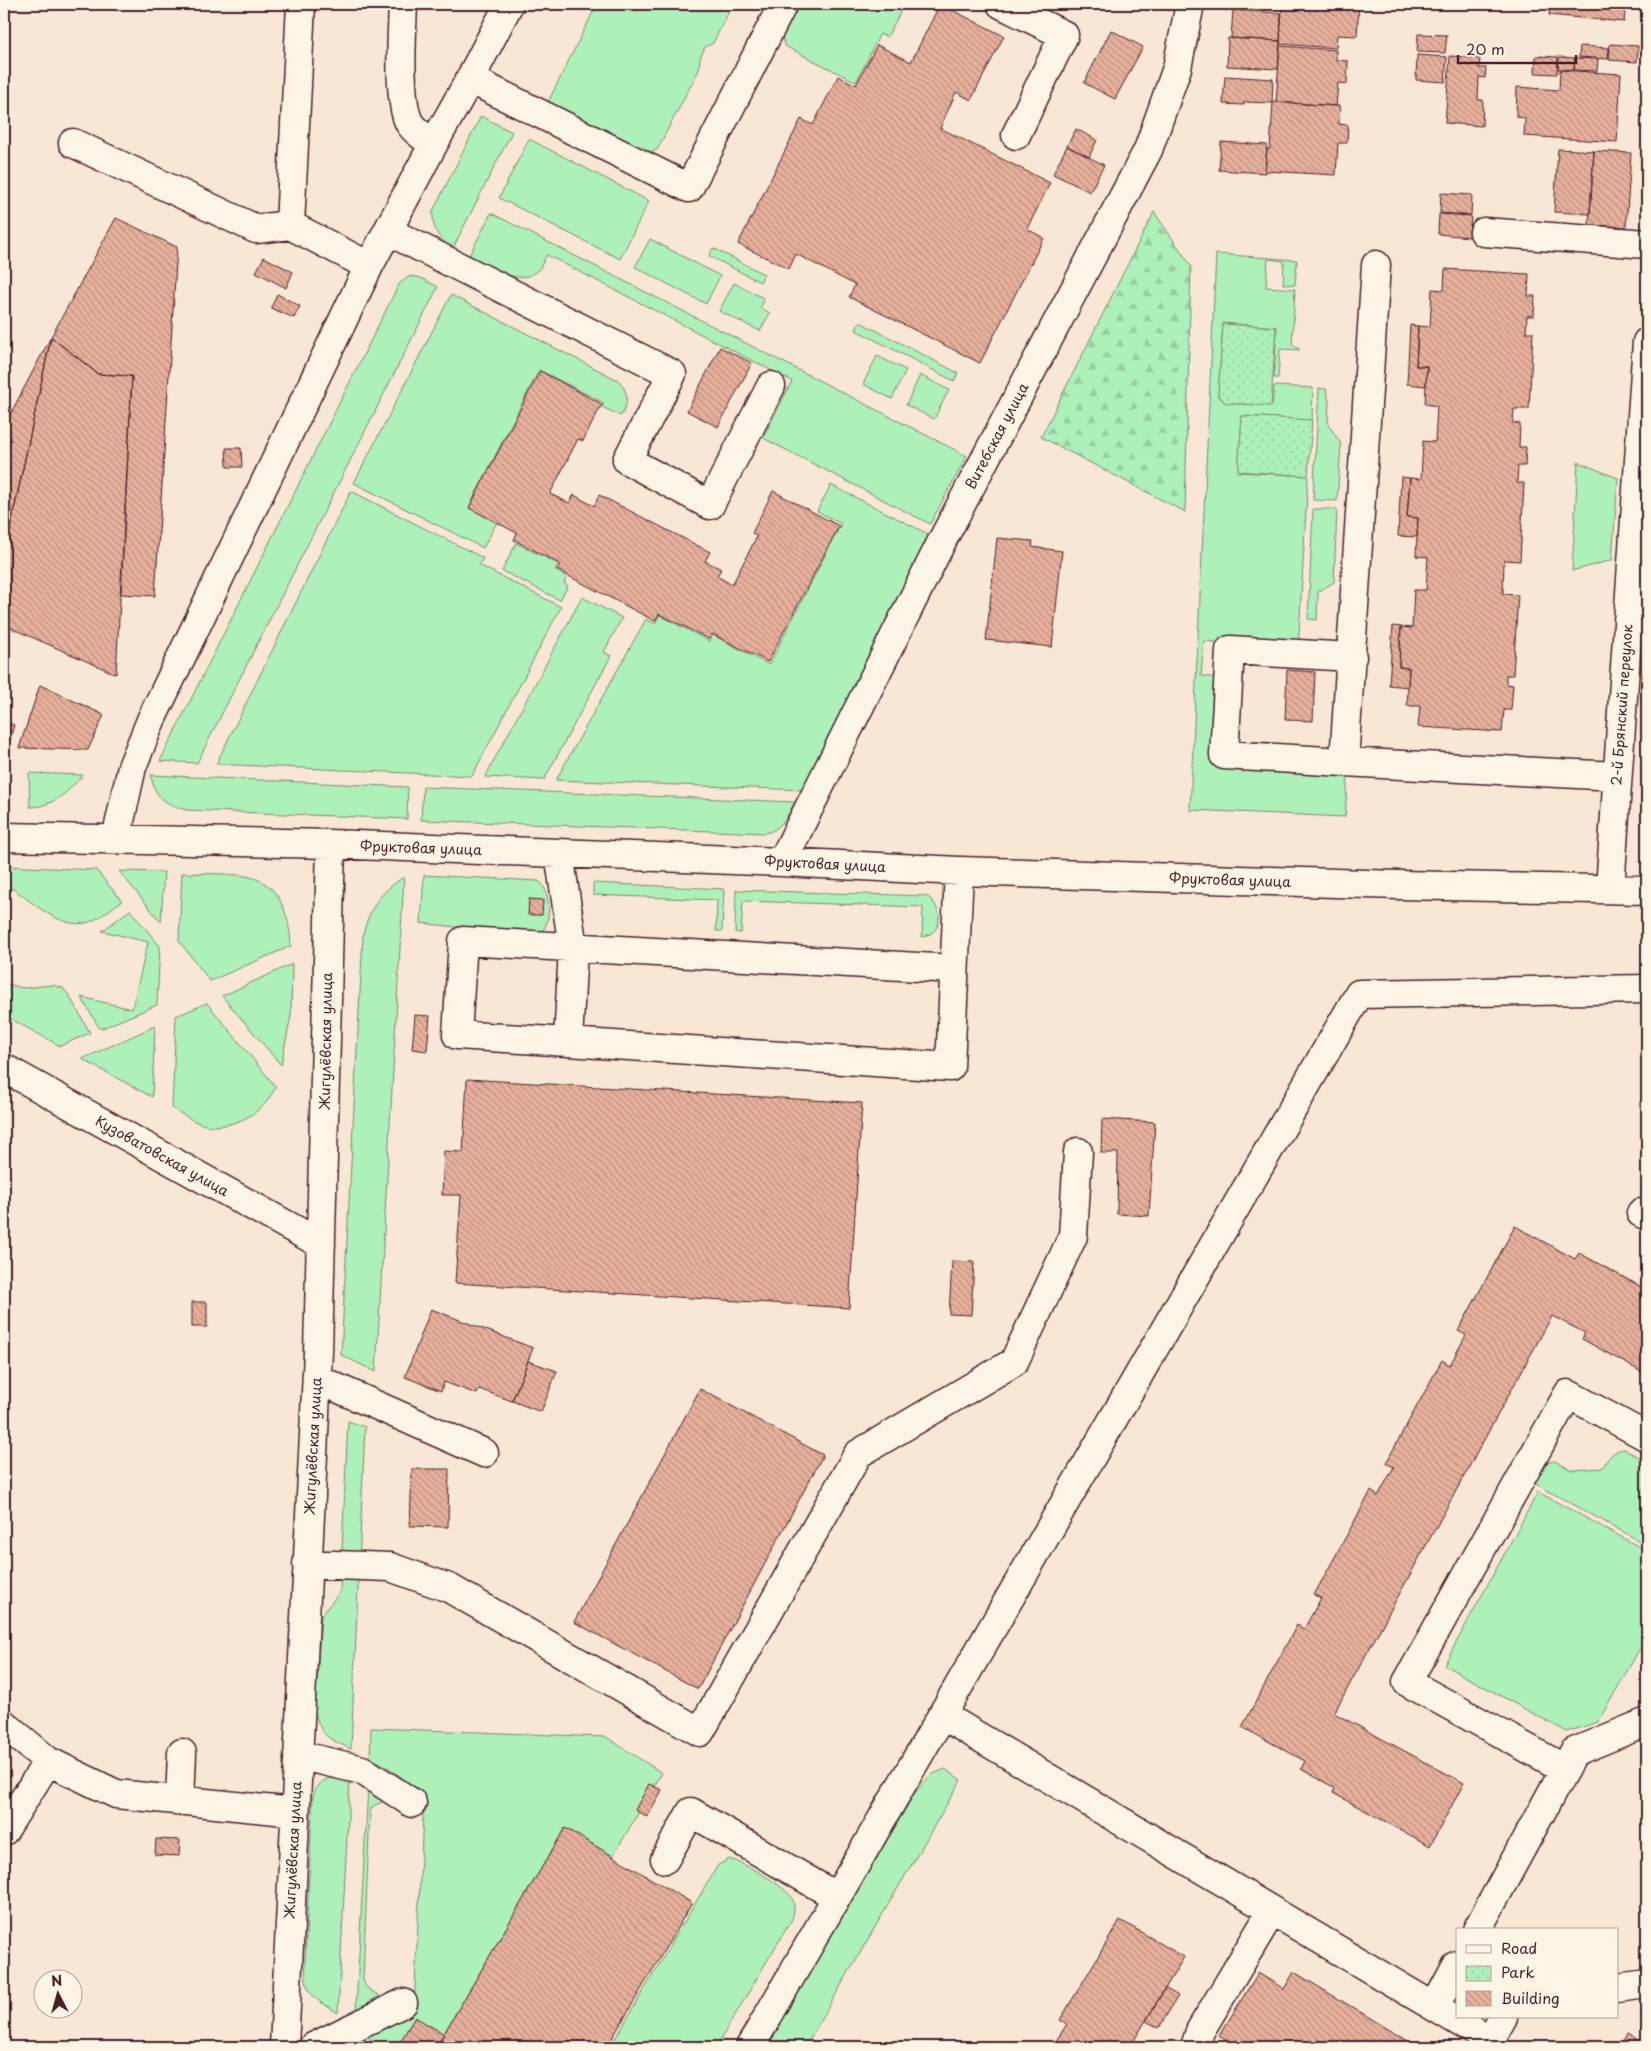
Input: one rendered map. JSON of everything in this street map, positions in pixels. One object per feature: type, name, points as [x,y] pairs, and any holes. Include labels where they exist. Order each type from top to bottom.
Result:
[{"type":"street","points":[[290,225],[301,4]]},
{"type":"street","points":[[402,4],[404,97],[408,122],[433,145]]},
{"type":"street","points":[[116,839],[132,767],[151,720],[369,266],[509,4]]},
{"type":"street","points":[[470,79],[689,188],[783,4]]},
{"type":"street","points":[[1001,4],[1064,35],[1016,135]]},
{"type":"street","name":"Витебская улица","points":[[782,862],[944,537],[1148,150],[1177,68],[1190,4]]},
{"type":"street","points":[[73,144],[256,229],[290,225],[369,266]]},
{"type":"street","points":[[388,231],[672,374],[627,460],[710,504],[771,386]]},
{"type":"street","points":[[1484,232],[1647,244]]},
{"type":"street","points":[[1344,762],[1376,265]]},
{"type":"street","name":"2-й Брянский переулок","points":[[1610,889],[1647,342]]},
{"type":"street","points":[[1352,657],[1230,650],[1224,755],[1617,776]]},
{"type":"street","name":"Фруктовая улица","points":[[4,837],[331,844],[959,871],[1399,885],[1647,890]]},
{"type":"street","name":"Жигулёвская улица","points":[[284,2047],[316,1380],[331,844]]},
{"type":"street","points":[[559,853],[573,948],[568,1042]]},
{"type":"street","points":[[954,969],[463,941],[456,1034],[950,1067],[959,871]]},
{"type":"street","points":[[750,2047],[1359,994],[1647,989]]},
{"type":"street","name":"Кузоватовская улица","points":[[4,1068],[321,1244]]},
{"type":"street","points":[[307,1564],[390,1567],[449,1588],[700,1732],[858,1454],[1014,1362],[1073,1236],[1078,1152]]},
{"type":"street","points":[[316,1380],[484,1453]]},
{"type":"street","points":[[1565,1769],[1407,1682],[1568,1394],[1647,1437]]},
{"type":"street","points":[[942,1715],[1435,2006],[1456,2016]]},
{"type":"street","points":[[1478,1928],[1574,1752],[1647,1722]]},
{"type":"street","points":[[4,1724],[48,1761],[116,1794],[296,1812]]},
{"type":"street","points":[[180,1801],[182,1753]]},
{"type":"street","points":[[298,1755],[362,1770],[412,1803]]},
{"type":"street","points":[[4,1831],[48,1761]]},
{"type":"street","points":[[665,1859],[691,1812],[837,1897]]},
{"type":"street","points":[[1195,2047],[1200,2031],[1272,1910]]},
{"type":"street","points":[[1435,2006],[1456,1967]]},
{"type":"street","points":[[1618,1988],[1647,1984]]},
{"type":"street","points":[[313,2047],[403,2003]]},
{"type":"street","points":[[1459,2018],[1493,2035]]},
{"type":"green space","points":[[597,4],[733,4],[713,43],[705,47],[700,58],[699,70],[657,150],[645,153],[547,104]]},
{"type":"green space","points":[[794,4],[900,4],[900,13],[887,37],[880,34],[856,82],[785,46],[781,34]]},
{"type":"green space","points":[[481,116],[512,132],[453,248],[443,241],[437,233],[433,211]]},
{"type":"green space","points":[[529,139],[649,201],[620,259],[499,198]]},
{"type":"green space","points":[[1154,212],[1191,266],[1185,512],[1041,437]]},
{"type":"green space","points":[[491,213],[967,456],[930,524],[763,438],[792,381],[547,255],[539,269],[531,275],[523,277],[504,274],[469,256]]},
{"type":"green space","points":[[650,239],[720,276],[706,304],[635,267]]},
{"type":"green space","points":[[713,248],[764,274],[760,282],[709,256]]},
{"type":"green space","points":[[1216,254],[1297,260],[1295,285],[1283,284],[1284,261],[1268,259],[1266,287],[1295,289],[1292,344],[1300,350],[1280,349],[1278,378],[1274,378],[1277,327],[1223,323],[1218,396],[1226,403],[1272,406],[1274,386],[1313,388],[1312,420],[1242,416],[1238,472],[1308,476],[1298,651],[1204,641],[1201,676],[1219,678],[1214,765],[1348,772],[1345,817],[1190,810]]},
{"type":"green space","points":[[410,276],[421,278],[438,287],[197,763],[160,761],[399,284]]},
{"type":"green space","points":[[734,283],[765,299],[760,308],[770,313],[760,331],[719,311]]},
{"type":"green space","points":[[451,295],[618,380],[627,397],[621,416],[602,407],[604,403],[539,370],[469,507],[497,522],[483,548],[354,483]]},
{"type":"green space","points":[[860,322],[958,373],[954,381],[856,330]]},
{"type":"green space","points":[[1223,324],[1276,327],[1271,406],[1226,403],[1218,395]]},
{"type":"green space","points":[[877,356],[906,370],[892,399],[863,384]]},
{"type":"green space","points":[[920,375],[949,390],[934,419],[906,405]]},
{"type":"green space","points":[[1319,388],[1326,389],[1329,401],[1328,424],[1341,444],[1337,501],[1313,500]]},
{"type":"green space","points":[[1242,416],[1312,420],[1308,476],[1238,471]]},
{"type":"green space","points":[[1578,462],[1618,478],[1612,560],[1572,571]]},
{"type":"green space","points":[[831,485],[930,535],[802,790],[556,780],[646,619],[655,624],[659,615],[709,641],[713,635],[769,665],[841,524],[817,511]]},
{"type":"green space","points":[[351,491],[483,558],[479,565],[561,607],[472,776],[216,764]]},
{"type":"green space","points":[[1313,509],[1337,509],[1334,582],[1318,592],[1317,620],[1308,619]]},
{"type":"green space","points":[[516,543],[558,564],[555,570],[567,577],[564,583],[568,586],[560,600],[502,571]]},
{"type":"green space","points":[[582,597],[622,618],[604,652],[611,656],[544,780],[485,777]]},
{"type":"green space","points":[[29,773],[83,775],[60,797],[46,804],[30,807]]},
{"type":"green space","points":[[151,775],[408,787],[407,819],[186,810],[167,802],[158,795]]},
{"type":"green space","points":[[423,787],[795,802],[779,826],[770,832],[764,833],[421,820]]},
{"type":"green space","points":[[4,866],[96,870],[122,901],[96,919],[85,923],[62,921],[41,909],[12,888],[4,893]]},
{"type":"green space","points":[[119,871],[164,872],[161,922]]},
{"type":"green space","points":[[182,873],[252,877],[267,885],[284,908],[291,946],[210,981],[179,941]]},
{"type":"green space","points":[[424,875],[539,881],[546,891],[547,897],[549,912],[546,925],[540,932],[527,935],[421,923]]},
{"type":"green space","points":[[404,877],[376,1372],[341,1355],[363,935],[377,901],[389,888]]},
{"type":"green space","points":[[593,883],[724,889],[722,931],[716,931],[717,900],[593,895]]},
{"type":"green space","points":[[736,890],[927,896],[936,907],[939,919],[935,930],[922,937],[923,907],[743,901],[741,933],[735,932]]},
{"type":"green space","points":[[130,910],[160,946],[157,1005],[100,1029],[81,997],[132,1009],[148,942],[102,931]]},
{"type":"green space","points":[[292,964],[291,1016],[281,1065],[222,996]]},
{"type":"green space","points":[[4,983],[23,988],[52,985],[63,988],[69,995],[90,1033],[60,1046],[4,1015]]},
{"type":"green space","points":[[207,1003],[276,1087],[262,1107],[246,1118],[227,1125],[217,1126],[199,1123],[172,1108],[176,1016]]},
{"type":"green space","points":[[155,1026],[152,1097],[82,1059]]},
{"type":"green space","points":[[348,1421],[365,1427],[351,1749],[327,1736],[320,1726],[315,1711],[321,1616],[340,1592]]},
{"type":"green space","points":[[1624,1449],[1647,1462],[1647,1545],[1536,1484],[1533,1479],[1542,1463],[1555,1461],[1571,1470],[1602,1468],[1613,1453]]},
{"type":"green space","points":[[1538,1492],[1647,1551],[1647,1636],[1598,1722],[1567,1732],[1444,1665]]},
{"type":"green space","points":[[371,1728],[606,1737],[662,1773],[613,1856],[565,1829],[436,2047],[383,2047],[361,2033],[414,2007],[424,1794],[386,1766],[370,1758]]},
{"type":"green space","points":[[945,1769],[961,1780],[805,2047],[766,2047],[916,1791],[931,1775]]},
{"type":"green space","points":[[337,1777],[350,1778],[338,2013],[311,1993],[305,1971],[313,1795],[322,1782]]},
{"type":"green space","points":[[368,1787],[387,1800],[373,1806],[370,1811],[363,1979],[367,1987],[380,1996],[356,2009]]},
{"type":"green space","points":[[729,1859],[754,1870],[782,1888],[793,1900],[794,1910],[792,1919],[716,2047],[610,2047],[718,1865]]},
{"type":"building","points":[[858,4],[875,4],[872,11]]},
{"type":"building","points":[[940,4],[1004,36],[971,100],[956,92],[940,128],[1050,183],[1027,229],[1044,238],[980,363],[849,297],[855,285],[796,254],[789,269],[738,244],[801,119],[813,125],[838,76],[856,85],[877,45],[911,62]]},
{"type":"building","points":[[1282,4],[1359,4],[1357,36],[1337,35],[1336,48],[1280,44]]},
{"type":"building","points":[[1550,4],[1626,4],[1624,22],[1549,15]]},
{"type":"building","points":[[1233,10],[1281,13],[1280,41],[1231,38]]},
{"type":"building","points":[[1111,30],[1143,47],[1115,99],[1084,83]]},
{"type":"building","points":[[1418,34],[1447,35],[1445,53],[1417,52]]},
{"type":"building","points":[[1228,38],[1280,41],[1278,69],[1227,66]]},
{"type":"building","points":[[1610,44],[1638,46],[1637,62],[1609,60]]},
{"type":"building","points":[[1280,46],[1336,50],[1336,60],[1348,61],[1347,84],[1338,83],[1336,106],[1276,102]]},
{"type":"building","points":[[1580,46],[1609,48],[1608,59],[1579,57]]},
{"type":"building","points":[[1417,55],[1447,57],[1445,82],[1416,80]]},
{"type":"building","points":[[1450,56],[1480,58],[1479,68],[1486,68],[1485,78],[1479,77],[1478,100],[1483,100],[1482,126],[1445,123]]},
{"type":"building","points":[[1536,56],[1558,57],[1557,74],[1535,73]]},
{"type":"building","points":[[1559,57],[1575,58],[1574,70],[1558,69]]},
{"type":"building","points":[[1575,58],[1598,59],[1597,71],[1574,70]]},
{"type":"building","points":[[1560,70],[1621,74],[1617,142],[1524,136],[1525,118],[1516,117],[1517,87],[1559,90]]},
{"type":"building","points":[[1225,76],[1273,79],[1272,103],[1244,102],[1244,105],[1223,104]]},
{"type":"building","points":[[1273,102],[1340,106],[1339,124],[1348,125],[1347,143],[1338,143],[1336,175],[1265,171],[1267,149],[1270,149]]},
{"type":"building","points":[[1076,129],[1097,140],[1089,157],[1067,146]]},
{"type":"building","points":[[1221,142],[1267,145],[1265,173],[1219,170]]},
{"type":"building","points":[[1067,146],[1104,165],[1090,192],[1053,174]]},
{"type":"building","points":[[1558,149],[1594,151],[1590,214],[1554,212]]},
{"type":"building","points":[[1594,151],[1631,153],[1626,227],[1589,225]]},
{"type":"building","points":[[1441,193],[1472,195],[1471,215],[1440,213]]},
{"type":"building","points":[[1439,214],[1471,216],[1469,237],[1438,234]]},
{"type":"building","points":[[116,218],[177,247],[155,596],[121,594],[132,376],[98,374],[51,337]]},
{"type":"building","points":[[264,257],[293,272],[286,288],[256,272]]},
{"type":"building","points":[[1445,269],[1529,274],[1528,296],[1535,296],[1534,316],[1527,316],[1526,332],[1533,332],[1529,409],[1514,409],[1513,423],[1520,424],[1519,447],[1526,447],[1525,466],[1518,466],[1517,483],[1524,483],[1520,561],[1504,560],[1503,594],[1518,595],[1513,675],[1506,675],[1506,684],[1513,685],[1511,710],[1504,710],[1502,732],[1418,727],[1420,706],[1407,706],[1409,668],[1399,667],[1401,627],[1412,628],[1414,590],[1426,590],[1428,557],[1416,556],[1418,518],[1407,517],[1410,478],[1421,479],[1423,441],[1435,442],[1437,406],[1425,404],[1427,366],[1416,366],[1418,326],[1430,327],[1432,289],[1444,290]]},
{"type":"building","points":[[277,294],[300,306],[294,318],[271,308]]},
{"type":"building","points":[[1410,325],[1418,326],[1416,366],[1427,366],[1426,386],[1407,384]]},
{"type":"building","points":[[51,337],[98,374],[132,376],[116,674],[4,625],[4,542],[9,534]]},
{"type":"building","points":[[51,337],[9,534],[4,542],[4,426]]},
{"type":"building","points":[[720,347],[752,363],[718,427],[687,411]]},
{"type":"building","points":[[540,371],[602,404],[583,441],[578,439],[550,494],[569,503],[574,495],[594,506],[599,495],[710,552],[705,561],[721,569],[717,576],[732,585],[757,536],[752,533],[773,491],[839,526],[768,662],[712,634],[709,639],[659,614],[655,621],[557,570],[560,564],[514,540],[517,533],[469,508]]},
{"type":"building","points":[[226,448],[241,448],[242,467],[227,467]]},
{"type":"building","points":[[1401,477],[1410,478],[1407,517],[1418,518],[1417,537],[1398,536]]},
{"type":"building","points":[[997,538],[1033,541],[1032,547],[1062,551],[1052,647],[986,640]]},
{"type":"building","points":[[1393,626],[1401,627],[1399,667],[1409,668],[1408,687],[1389,685]]},
{"type":"building","points":[[1287,670],[1315,672],[1313,721],[1285,720]]},
{"type":"building","points":[[40,685],[104,715],[88,750],[19,748]]},
{"type":"building","points":[[4,722],[14,725],[6,753],[4,752]]},
{"type":"building","points":[[529,899],[543,900],[542,915],[528,915]]},
{"type":"building","points":[[415,1015],[430,1016],[427,1051],[412,1049]]},
{"type":"building","points":[[467,1079],[862,1103],[849,1308],[455,1283],[461,1195],[442,1195],[444,1151],[463,1152]]},
{"type":"building","points":[[1102,1119],[1155,1122],[1149,1216],[1117,1214],[1118,1153],[1101,1153]]},
{"type":"building","points":[[1515,1226],[1575,1259],[1579,1253],[1647,1290],[1647,1375],[1582,1339],[1585,1333],[1552,1316],[1334,1713],[1464,1783],[1430,1846],[1333,1793],[1335,1788],[1301,1769],[1305,1761],[1242,1727],[1297,1625],[1304,1629],[1321,1598],[1314,1595],[1371,1491],[1378,1496],[1394,1467],[1386,1463],[1442,1360],[1450,1365],[1466,1335],[1458,1331]]},
{"type":"building","points":[[952,1261],[974,1262],[971,1315],[949,1314]]},
{"type":"building","points":[[192,1302],[207,1302],[207,1327],[192,1327]]},
{"type":"building","points":[[431,1309],[533,1348],[512,1401],[479,1389],[477,1394],[444,1382],[441,1391],[405,1377]]},
{"type":"building","points":[[528,1361],[557,1371],[541,1412],[512,1401]]},
{"type":"building","points":[[700,1389],[823,1455],[698,1689],[574,1622]]},
{"type":"building","points":[[412,1469],[449,1469],[448,1527],[410,1526]]},
{"type":"building","points":[[649,1784],[662,1790],[647,1817],[635,1810]]},
{"type":"building","points":[[565,1828],[692,1903],[607,2047],[436,2047]]},
{"type":"building","points":[[156,1839],[180,1840],[179,1856],[155,1855]]},
{"type":"building","points":[[1120,1920],[1184,1957],[1130,2047],[1052,2047],[1067,2024],[1060,2020]]},
{"type":"building","points":[[1294,1972],[1418,2047],[1238,2047],[1219,2036],[1258,1973],[1284,1989]]},
{"type":"building","points":[[1165,1988],[1178,1996],[1159,2028],[1146,2021]]},
{"type":"building","points":[[415,2017],[444,2034],[436,2047],[397,2047]]},
{"type":"building","points":[[1628,2034],[1647,2046],[1647,2047],[1620,2047]]}]
